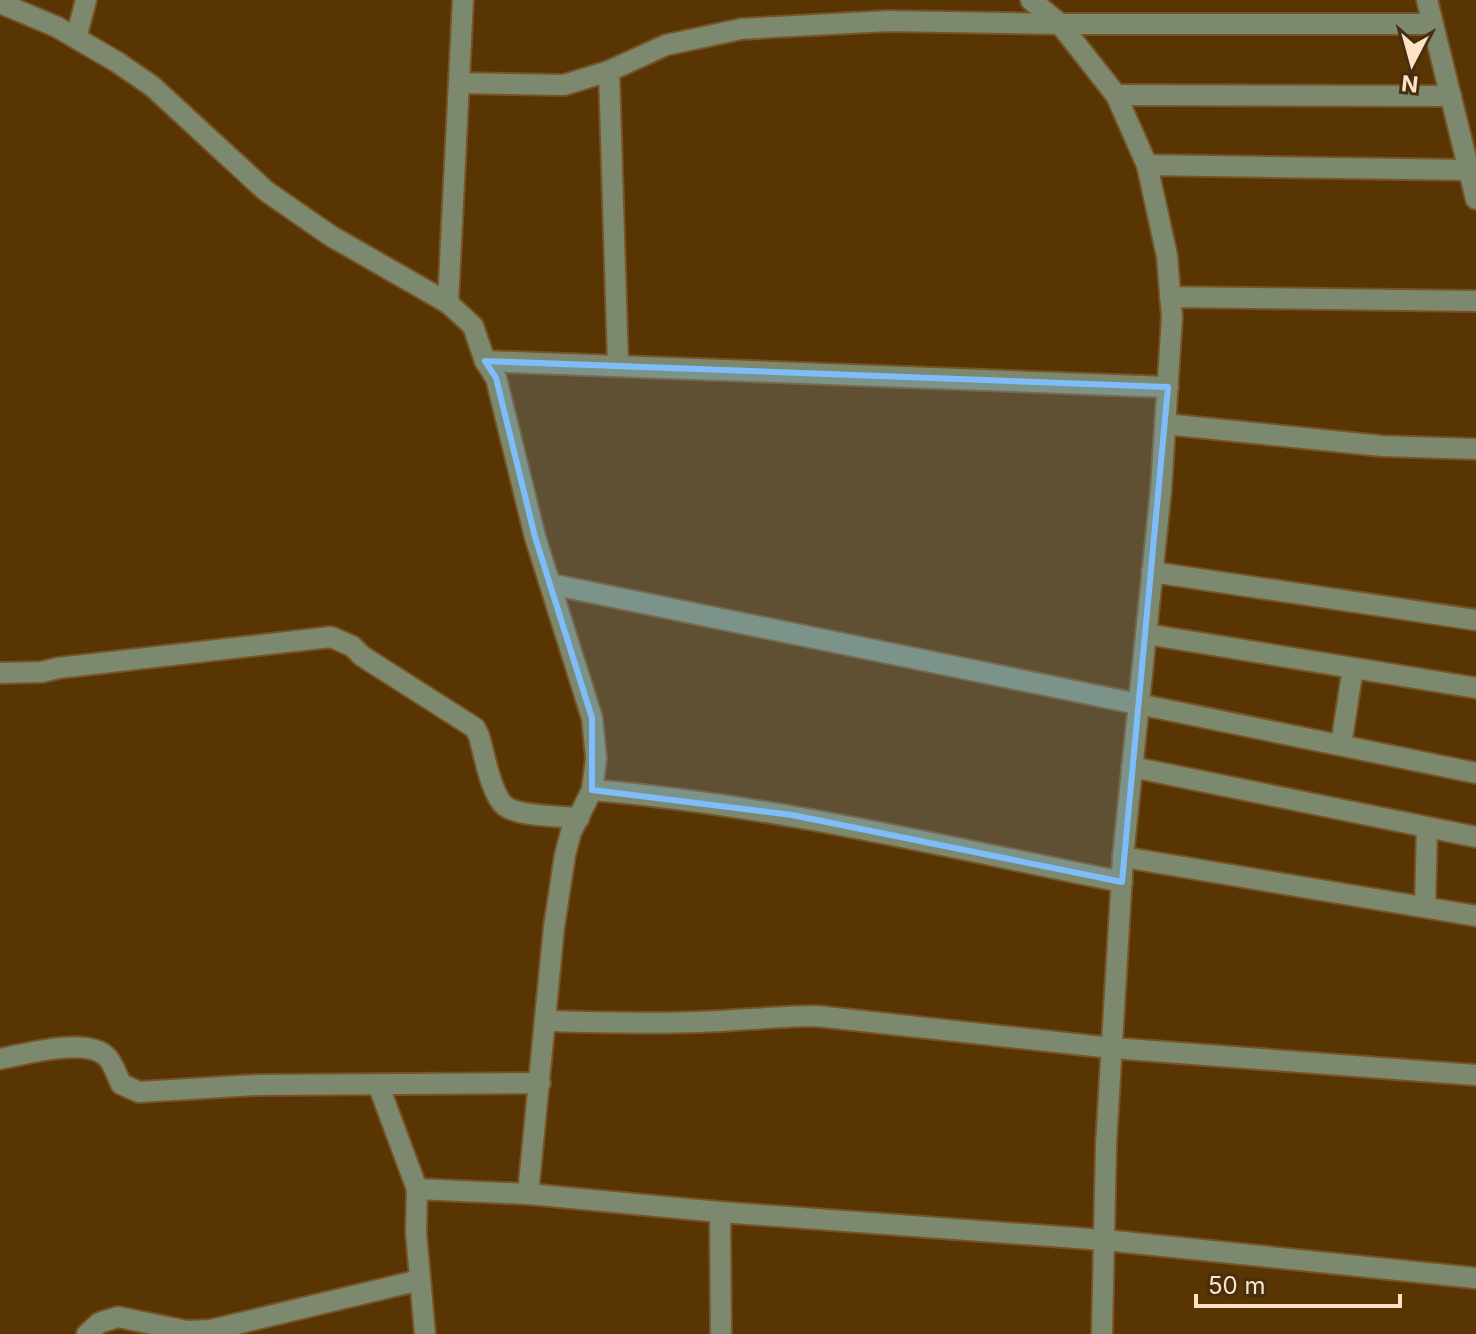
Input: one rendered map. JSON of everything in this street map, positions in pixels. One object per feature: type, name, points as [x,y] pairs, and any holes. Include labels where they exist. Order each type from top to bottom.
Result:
[{"type":"street","points":[[76,38],[86,0]]},
{"type":"street","points":[[448,303],[463,0]]},
{"type":"street","points":[[1031,0],[1060,24],[1116,95],[1147,165],[1167,256],[1172,317],[1152,572],[1123,857],[1112,1048],[1102,1334]]},
{"type":"street","points":[[1427,0],[1476,199]]},
{"type":"street","points":[[0,3],[76,38],[152,86],[266,191],[331,236],[448,303],[473,326],[485,361],[496,378],[535,537],[592,718],[596,758],[592,790],[571,832],[565,855],[554,927],[528,1194]]},
{"type":"street","points":[[459,83],[564,85],[609,71],[666,45],[699,37],[890,10],[1060,24],[1433,24]]},
{"type":"street","points":[[609,71],[618,366]]},
{"type":"street","points":[[1116,95],[1451,96]]},
{"type":"street","points":[[1147,165],[1469,170]]},
{"type":"street","points":[[1170,297],[1476,301]]},
{"type":"street","points":[[485,361],[1168,387]]},
{"type":"street","points":[[1165,424],[1382,446],[1476,449]]},
{"type":"street","points":[[1152,572],[1476,620]]},
{"type":"street","points":[[550,584],[1476,773]]},
{"type":"street","points":[[1146,634],[1476,688]]},
{"type":"street","points":[[0,673],[42,672],[331,637],[352,646],[362,656],[475,728],[496,793],[505,806],[525,812],[579,818]]},
{"type":"street","points":[[1341,745],[1353,668]]},
{"type":"street","points":[[1132,767],[1476,837]]},
{"type":"street","points":[[592,790],[675,797],[792,815],[1122,882]]},
{"type":"street","points":[[1425,906],[1427,828]]},
{"type":"street","points":[[1123,857],[1476,916]]},
{"type":"street","points":[[545,1021],[697,1022],[816,1016],[1112,1048],[1476,1075]]},
{"type":"street","points":[[0,1059],[68,1047],[95,1051],[109,1060],[121,1084],[139,1092],[256,1085],[540,1083]]},
{"type":"street","points":[[378,1084],[417,1189],[416,1233],[425,1334]]},
{"type":"street","points":[[417,1189],[528,1194],[720,1212],[1104,1240],[1476,1278]]},
{"type":"street","points":[[720,1212],[721,1334]]},
{"type":"street","points":[[87,1334],[99,1323],[118,1317],[187,1331],[211,1330],[420,1280]]},
{"type":"highlighted area","points":[[485,361],[1168,387],[1122,882],[792,815],[592,790],[592,718],[535,537],[496,378]]}]
